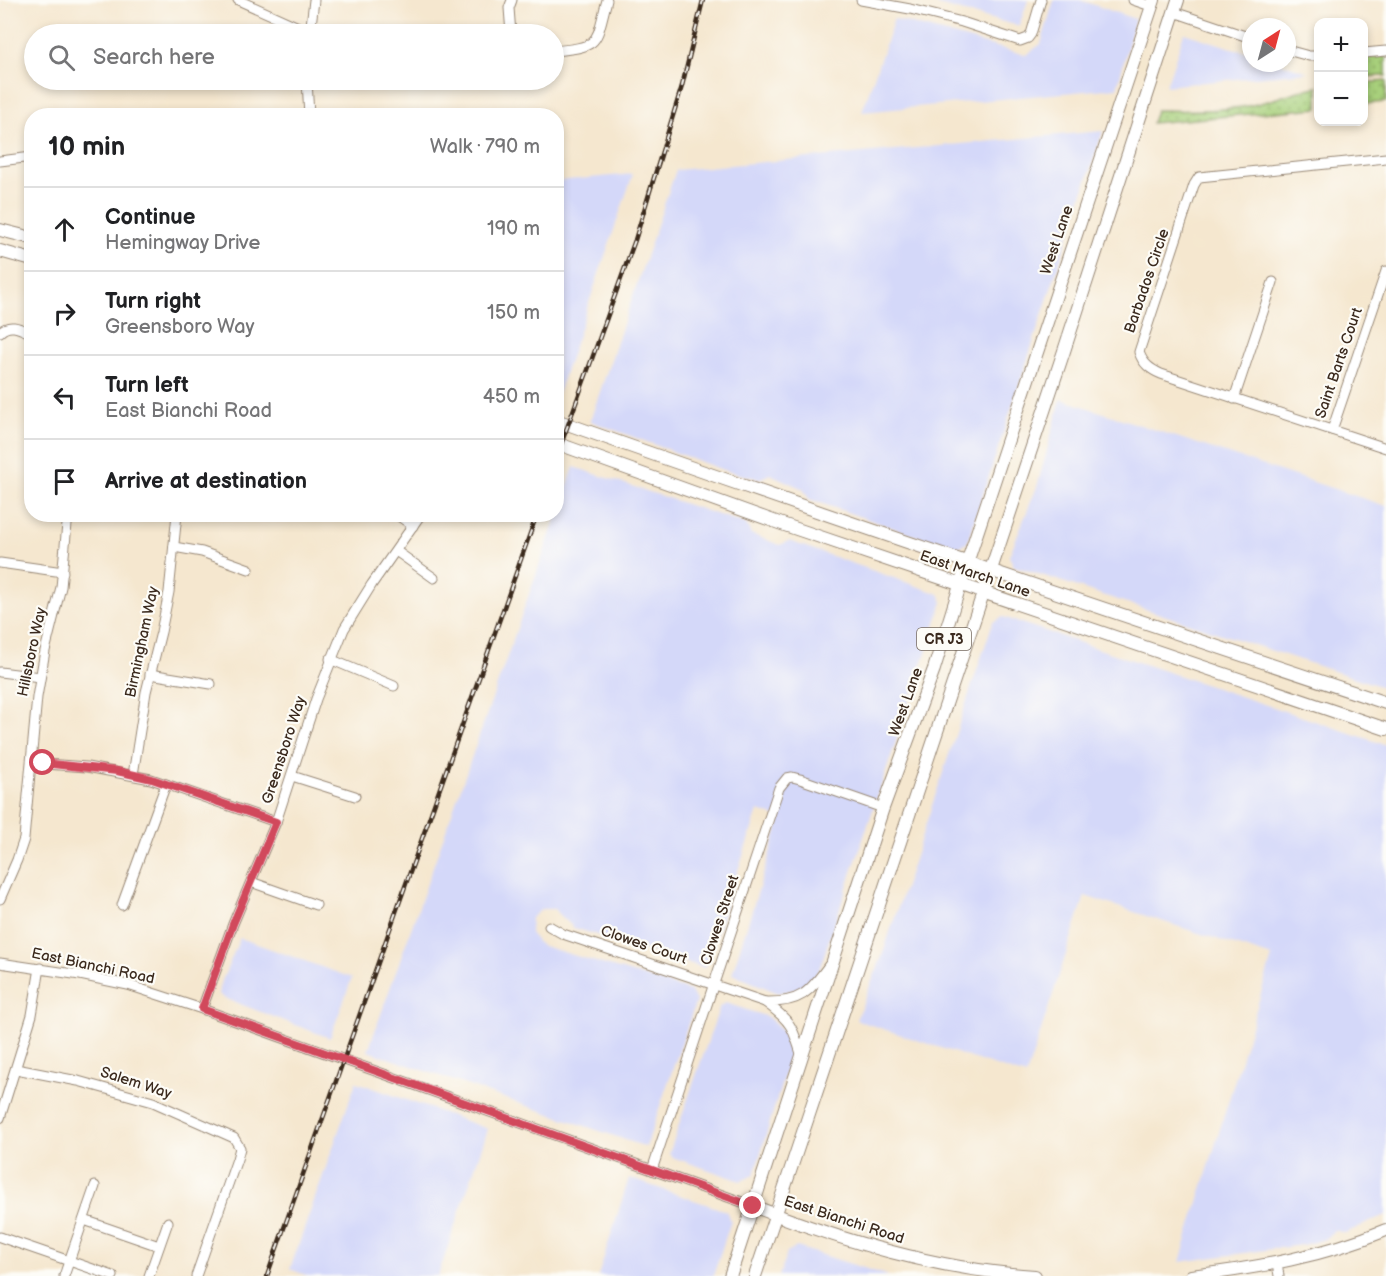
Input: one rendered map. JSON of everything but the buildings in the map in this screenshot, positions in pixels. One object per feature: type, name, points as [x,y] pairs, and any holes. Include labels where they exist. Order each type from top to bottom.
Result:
[{"type":"main road","name":"West Lane","points":[[730,1276],[883,808],[934,669],[1152,3]]},
{"type":"main road","name":"CR J3","points":[[755,1276],[991,571],[1176,6]]},
{"type":"main road","points":[[0,230],[24,236]]},
{"type":"main road","points":[[0,251],[24,258]]},
{"type":"main road","name":"East March Lane","points":[[564,423],[967,563],[1386,704]]},
{"type":"main road","name":"East March Lane","points":[[564,446],[749,513],[1386,729]]},
{"type":"main road","name":"East Bianchi Road","points":[[753,1206],[891,1253],[976,1270],[1035,1276]]},
{"type":"main road","points":[[1191,1276],[1278,1270],[1386,1230]]},
{"type":"street","points":[[238,0],[290,24]]},
{"type":"street","points":[[312,24],[314,0]]},
{"type":"street","points":[[510,24],[509,8],[512,0]]},
{"type":"street","points":[[564,50],[587,47],[595,41],[607,0]]},
{"type":"street","points":[[861,0],[962,22],[1020,41],[1031,34],[1041,0]]},
{"type":"street","points":[[1133,0],[1152,3]]},
{"type":"street","points":[[1176,6],[1242,34]]},
{"type":"street","points":[[1368,53],[1386,51]]},
{"type":"street","points":[[1296,52],[1314,56]]},
{"type":"street","points":[[308,90],[309,108]]},
{"type":"street","points":[[0,160],[24,158]]},
{"type":"street","name":"Barbados Circle","points":[[1386,158],[1199,177],[1194,185],[1139,352],[1149,368],[1234,399],[1386,448]]},
{"type":"street","name":"Saint Barts Court","points":[[1332,430],[1386,271]]},
{"type":"street","points":[[1234,399],[1273,282]]},
{"type":"street","points":[[2,330],[16,327],[24,330]]},
{"type":"street","name":"Hillsboro Way","points":[[0,896],[24,839],[40,677],[63,572],[67,522]]},
{"type":"street","name":"Birmingham Way","points":[[134,775],[150,674],[163,622],[176,522]]},
{"type":"street","points":[[407,522],[413,526]]},
{"type":"street","name":"Greensboro Way","points":[[202,1009],[229,934],[276,822],[330,659],[358,604],[416,522]]},
{"type":"street","points":[[174,547],[202,552],[249,568]]},
{"type":"street","points":[[396,551],[434,578]]},
{"type":"street","points":[[0,563],[63,572]]},
{"type":"street","points":[[330,659],[394,686]]},
{"type":"street","points":[[0,672],[40,677]]},
{"type":"street","points":[[150,674],[211,684]]},
{"type":"street","points":[[32,763],[87,767],[134,775],[276,822]]},
{"type":"street","points":[[291,776],[355,796]]},
{"type":"street","name":"Clowes Street","points":[[652,1170],[779,788],[783,782],[792,777],[800,778],[883,808]]},
{"type":"street","points":[[122,905],[166,784]]},
{"type":"street","points":[[251,882],[316,905]]},
{"type":"street","name":"Clowes Court","points":[[549,926],[563,934],[765,1002],[784,1016],[793,1029],[802,1057]]},
{"type":"street","name":"Clowes Court","points":[[765,1002],[798,999],[812,988],[837,954]]},
{"type":"street","name":"East Bianchi Road","points":[[0,963],[40,968],[128,985],[202,1009],[753,1206]]},
{"type":"street","points":[[0,1118],[32,1015],[40,968]]},
{"type":"street","name":"Salem Way","points":[[16,1069],[78,1081],[153,1102],[234,1138],[239,1144],[240,1151],[196,1276]]},
{"type":"street","points":[[64,1276],[95,1186]]},
{"type":"street","points":[[84,1220],[159,1246]]},
{"type":"street","points":[[149,1276],[168,1222]]},
{"type":"street","points":[[0,1237],[113,1276]]},
{"type":"shaded area","points":[[919,0],[1028,0],[1019,26]]},
{"type":"shaded area","points":[[1054,0],[1080,0],[1135,19],[1117,88],[862,112],[894,19],[1026,55],[1041,44]]},
{"type":"shaded area","points":[[1184,33],[1242,51],[1242,72],[1296,72],[1296,68],[1308,72],[1166,86]]},
{"type":"shaded area","points":[[1103,131],[967,543],[954,549],[809,499],[803,489],[770,474],[759,479],[723,470],[590,421],[676,170]]},
{"type":"shaded area","points":[[633,174],[564,376],[564,180]]},
{"type":"shaded area","points":[[1061,399],[1386,506],[1386,688],[1014,566],[1009,556],[1037,487]]},
{"type":"shaded area","points":[[574,467],[746,524],[751,534],[780,545],[789,541],[939,594],[943,602],[819,970],[804,988],[778,993],[732,974],[781,818],[758,811],[705,968],[574,928],[554,909],[542,909],[531,918],[530,933],[540,945],[691,991],[696,1001],[646,1147],[368,1051],[555,522],[564,522],[564,495]]},
{"type":"shaded area","points":[[1003,617],[1386,745],[1386,1215],[1345,1233],[1334,1230],[1326,1239],[1302,1245],[1180,1262],[1272,957],[1085,896],[1026,1076],[856,1020],[881,959],[993,622]]},
{"type":"shaded area","points":[[240,938],[352,978],[330,1038],[224,998],[219,994],[219,988]]},
{"type":"shaded area","points":[[726,1003],[768,1017],[785,1034],[790,1056],[754,1175],[741,1181],[669,1154],[720,1006]]},
{"type":"shaded area","points":[[356,1082],[488,1129],[438,1276],[308,1276],[290,1269]]},
{"type":"shaded area","points":[[629,1178],[726,1211],[731,1221],[713,1276],[598,1276]]},
{"type":"shaded area","points":[[797,1247],[889,1276],[779,1276],[787,1252]]},
{"type":"green space","points":[[1386,56],[1386,76],[1368,77],[1368,58]]},
{"type":"green space","points":[[1386,81],[1386,102],[1368,104],[1368,83]]},
{"type":"green space","points":[[1314,88],[1314,108],[1152,123],[1156,110],[1240,107]]},
{"type":"railway","points":[[564,436],[635,240],[682,86],[703,0]]},
{"type":"railway","points":[[267,1276],[534,522]]},
{"type":"route","points":[[43,763],[117,771],[152,779],[276,822],[233,924],[202,1009],[753,1206]]}]
